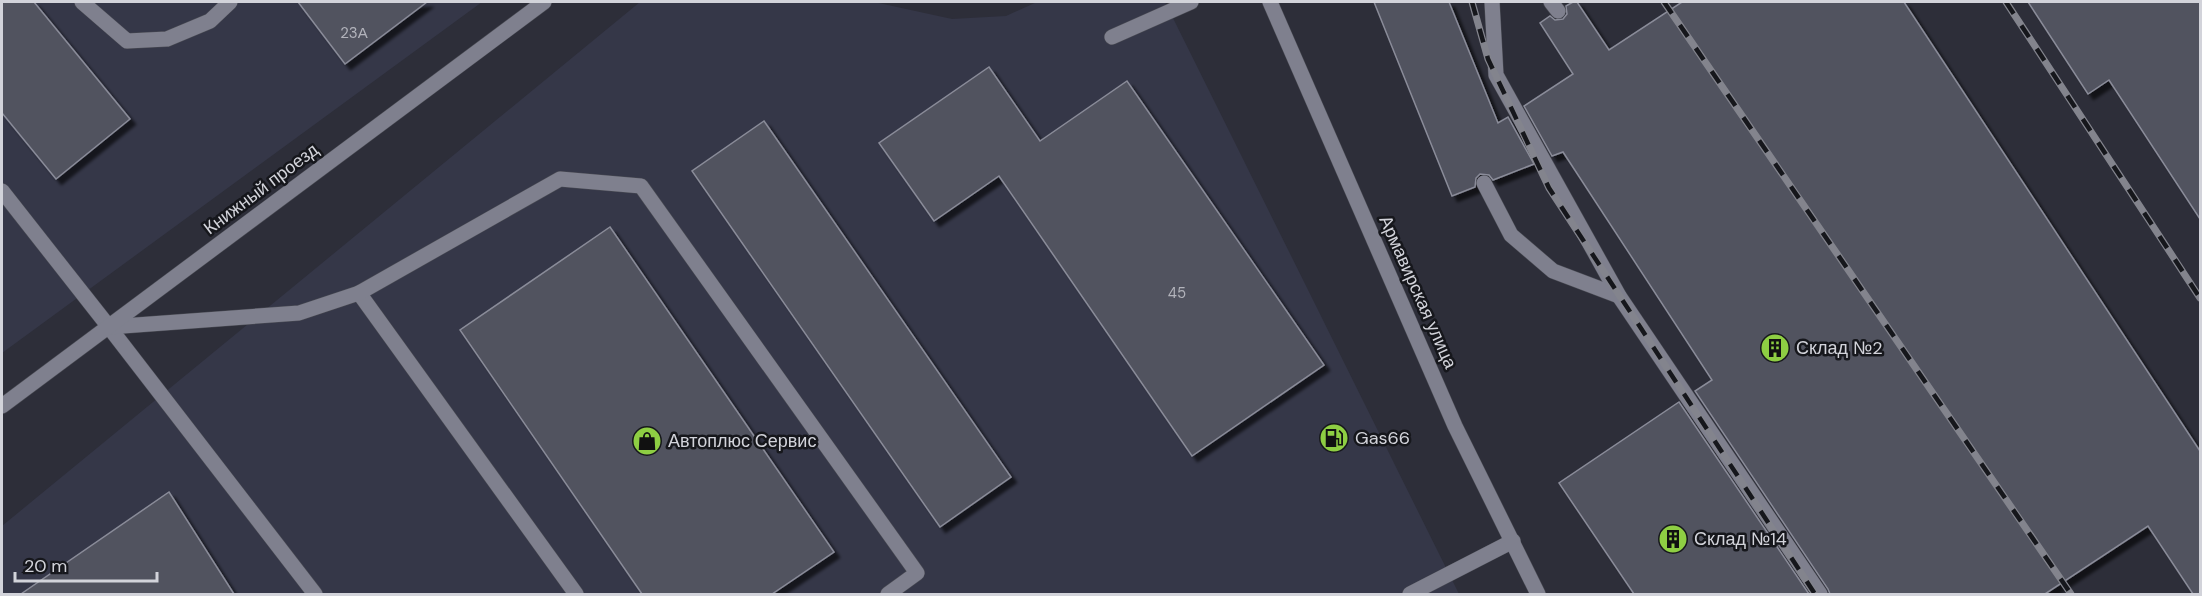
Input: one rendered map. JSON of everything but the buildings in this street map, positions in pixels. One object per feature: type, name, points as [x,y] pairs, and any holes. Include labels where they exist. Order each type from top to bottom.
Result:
[{"type":"street","points":[[82,2],[127,41],[167,39],[210,21],[230,2]]},
{"type":"street","name":"Книжный проезд","points":[[2,406],[544,2]]},
{"type":"street","points":[[1112,37],[1191,2]]},
{"type":"street","name":"Армавирская улица","points":[[1270,2],[1455,426],[1538,594]]},
{"type":"street","points":[[1492,2],[1496,75],[1619,296],[1820,594]]},
{"type":"street","points":[[109,327],[299,313],[359,293],[561,179],[641,186],[917,573],[888,594]]},
{"type":"street","points":[[1484,183],[1511,236],[1553,271],[1619,296]]},
{"type":"street","points":[[2,191],[315,594]]},
{"type":"street","points":[[359,293],[576,594]]},
{"type":"street","points":[[1410,594],[1513,541]]},
{"type":"shaded area","points":[[2,2],[482,2],[2,353]]},
{"type":"shaded area","points":[[640,2],[874,2],[952,19],[1006,16],[1037,2],[1165,2],[1459,594],[2,594],[2,526]]},
{"type":"railway","points":[[1472,2],[1488,59],[1549,188],[1815,594]]},
{"type":"railway","points":[[1664,2],[2071,594]]},
{"type":"railway","points":[[2006,2],[2200,298]]},
{"type":"place","name":"Склад №2","points":[[1775,348]]},
{"type":"place","name":"Gas66","points":[[1334,438]]},
{"type":"place","name":"Автоплюс Сервис","points":[[647,441]]},
{"type":"place","name":"Склад №14","points":[[1673,539]]}]
